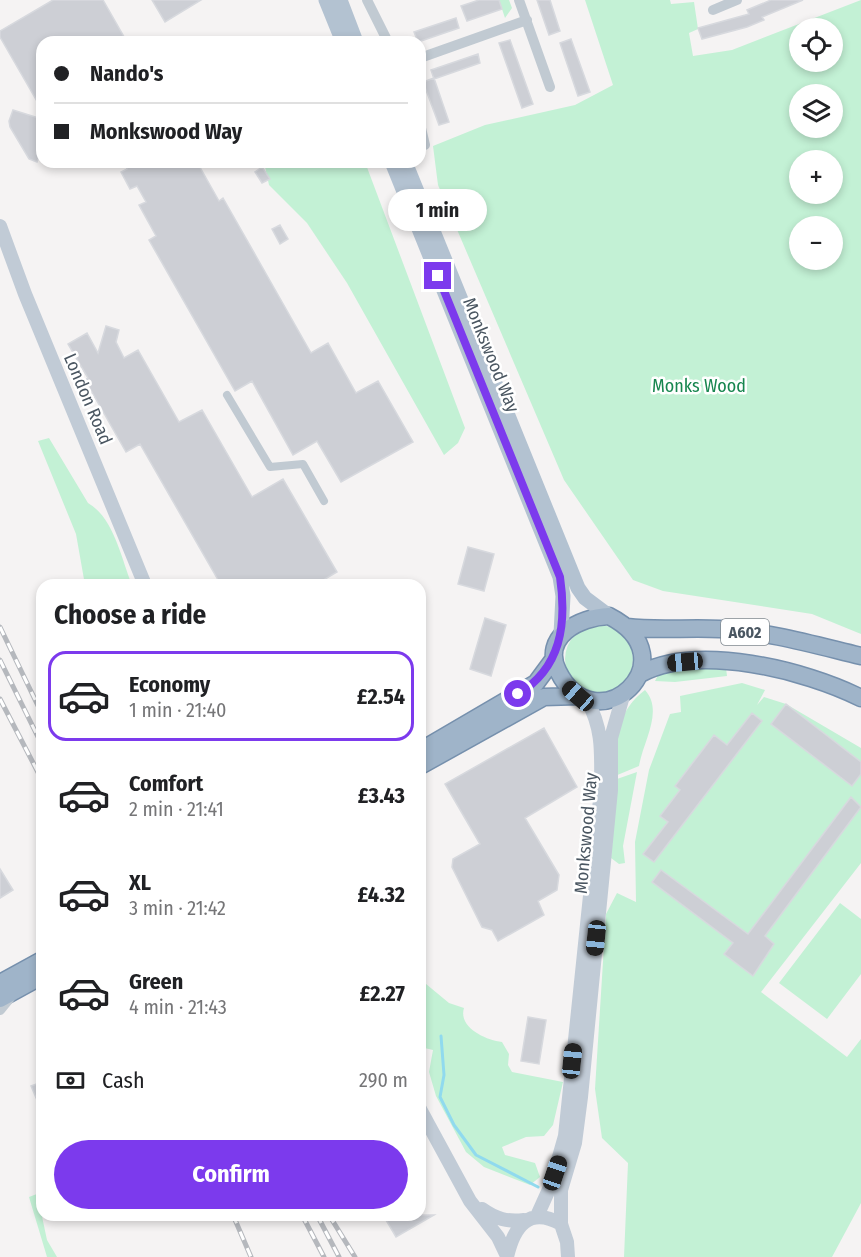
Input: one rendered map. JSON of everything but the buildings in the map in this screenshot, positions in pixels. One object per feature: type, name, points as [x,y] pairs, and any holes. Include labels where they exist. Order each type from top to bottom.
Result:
[{"type":"highway","points":[[426,747],[536,683],[553,660],[561,634],[580,621],[609,616],[627,627],[638,640],[642,651],[640,674],[623,696],[605,701],[582,698],[544,698],[426,763]]},
{"type":"highway","name":"A602","points":[[627,627],[651,630],[719,629],[752,633],[861,656]]},
{"type":"highway","points":[[553,660],[567,687],[582,698]]},
{"type":"highway","name":"A602","points":[[640,674],[667,663],[753,665],[841,688],[861,698]]},
{"type":"highway","points":[[4,987],[36,964]]},
{"type":"highway","points":[[4,987],[36,978]]},
{"type":"main road","points":[[326,0],[341,36]]},
{"type":"main road","points":[[340,0],[355,36]]},
{"type":"main road","name":"Monkswood Way","points":[[394,168],[560,577],[563,596],[561,634]]},
{"type":"main road","name":"Monkswood Way","points":[[407,168],[578,588],[585,598],[609,616]]},
{"type":"main road","name":"London Road","points":[[0,226],[25,294],[142,579]]},
{"type":"main road","name":"Monkswood Way","points":[[568,1257],[567,1242],[561,1224],[561,1190],[575,1143],[581,1097],[611,790],[611,738],[623,696]]},
{"type":"main road","name":"Monkswood Way","points":[[507,1257],[551,1185],[565,1136],[601,790],[601,734],[596,717],[582,698]]},
{"type":"main road","points":[[426,1120],[470,1201],[498,1237],[507,1257]]},
{"type":"main road","points":[[470,1201],[493,1217],[510,1221],[550,1218],[561,1224]]},
{"type":"street","points":[[367,0],[385,36]]},
{"type":"street","points":[[519,0],[550,87]]},
{"type":"street","points":[[713,10],[730,1]]},
{"type":"street","points":[[426,56],[527,20]]},
{"type":"street","points":[[226,395],[270,467],[303,464],[324,501]]},
{"type":"street","points":[[0,1010],[7,1005],[4,987]]},
{"type":"green space","points":[[499,0],[509,0],[512,8],[505,18]]},
{"type":"green space","name":"Monks Wood","points":[[585,0],[670,0],[671,4],[694,2],[698,29],[689,33],[693,56],[732,50],[789,28],[789,72],[843,72],[843,18],[815,18],[861,0],[861,634],[812,614],[663,591],[633,580],[564,480],[438,185],[433,146],[485,125],[575,105],[613,85]]},
{"type":"green space","points":[[265,168],[367,168],[465,428],[458,443],[444,455],[347,283],[307,223],[269,185]]},
{"type":"green space","points":[[49,438],[88,503],[104,518],[120,551],[130,579],[84,579],[76,534],[38,441]]},
{"type":"green space","points":[[592,625],[606,625],[618,630],[628,640],[633,659],[628,678],[618,688],[606,693],[592,693],[580,688],[570,678],[565,666],[565,652],[570,640],[580,630]]},
{"type":"green space","points":[[670,668],[726,668],[727,676],[675,682],[655,681],[659,673]]},
{"type":"green space","points":[[742,683],[765,690],[757,705],[764,697],[786,704],[861,748],[861,863],[761,992],[847,1057],[861,1039],[861,1203],[832,1257],[624,1257],[628,1163],[602,1138],[595,1089],[606,914],[617,893],[636,902],[635,842],[649,770],[670,714],[681,712],[680,696]]},
{"type":"green space","points":[[645,690],[653,707],[653,717],[639,766],[615,776],[616,740],[622,718],[635,699]]},
{"type":"green space","points":[[637,772],[623,846],[625,863],[619,864],[611,858],[617,779]]},
{"type":"green space","points":[[840,903],[861,919],[861,974],[827,1019],[779,983]]},
{"type":"green space","points":[[426,984],[449,1003],[464,1008],[465,1021],[474,1031],[488,1039],[502,1042],[509,1054],[508,1065],[512,1072],[563,1082],[553,1125],[544,1136],[526,1137],[502,1147],[505,1155],[535,1163],[540,1177],[530,1185],[484,1167],[466,1152],[436,1096],[429,1072],[433,1050],[426,1048]]},
{"type":"green space","points":[[36,1194],[36,1220],[29,1197]]},
{"type":"green space","points":[[36,1221],[43,1221],[47,1240],[57,1257],[47,1257]]},
{"type":"waterway","points":[[441,1036],[444,1075],[440,1097],[454,1125],[476,1155],[538,1187]]},
{"type":"railway","points":[[0,627],[36,702]]},
{"type":"railway","points":[[0,660],[36,733]]},
{"type":"railway","points":[[0,699],[36,768]]},
{"type":"railway","points":[[236,1221],[251,1257]]},
{"type":"railway","points":[[305,1221],[324,1257]]},
{"type":"railway","points":[[320,1221],[339,1257]]},
{"type":"railway","points":[[333,1221],[355,1257]]},
{"type":"route","points":[[438,276],[560,577],[563,612],[561,634],[553,660],[536,683],[518,694]]}]
